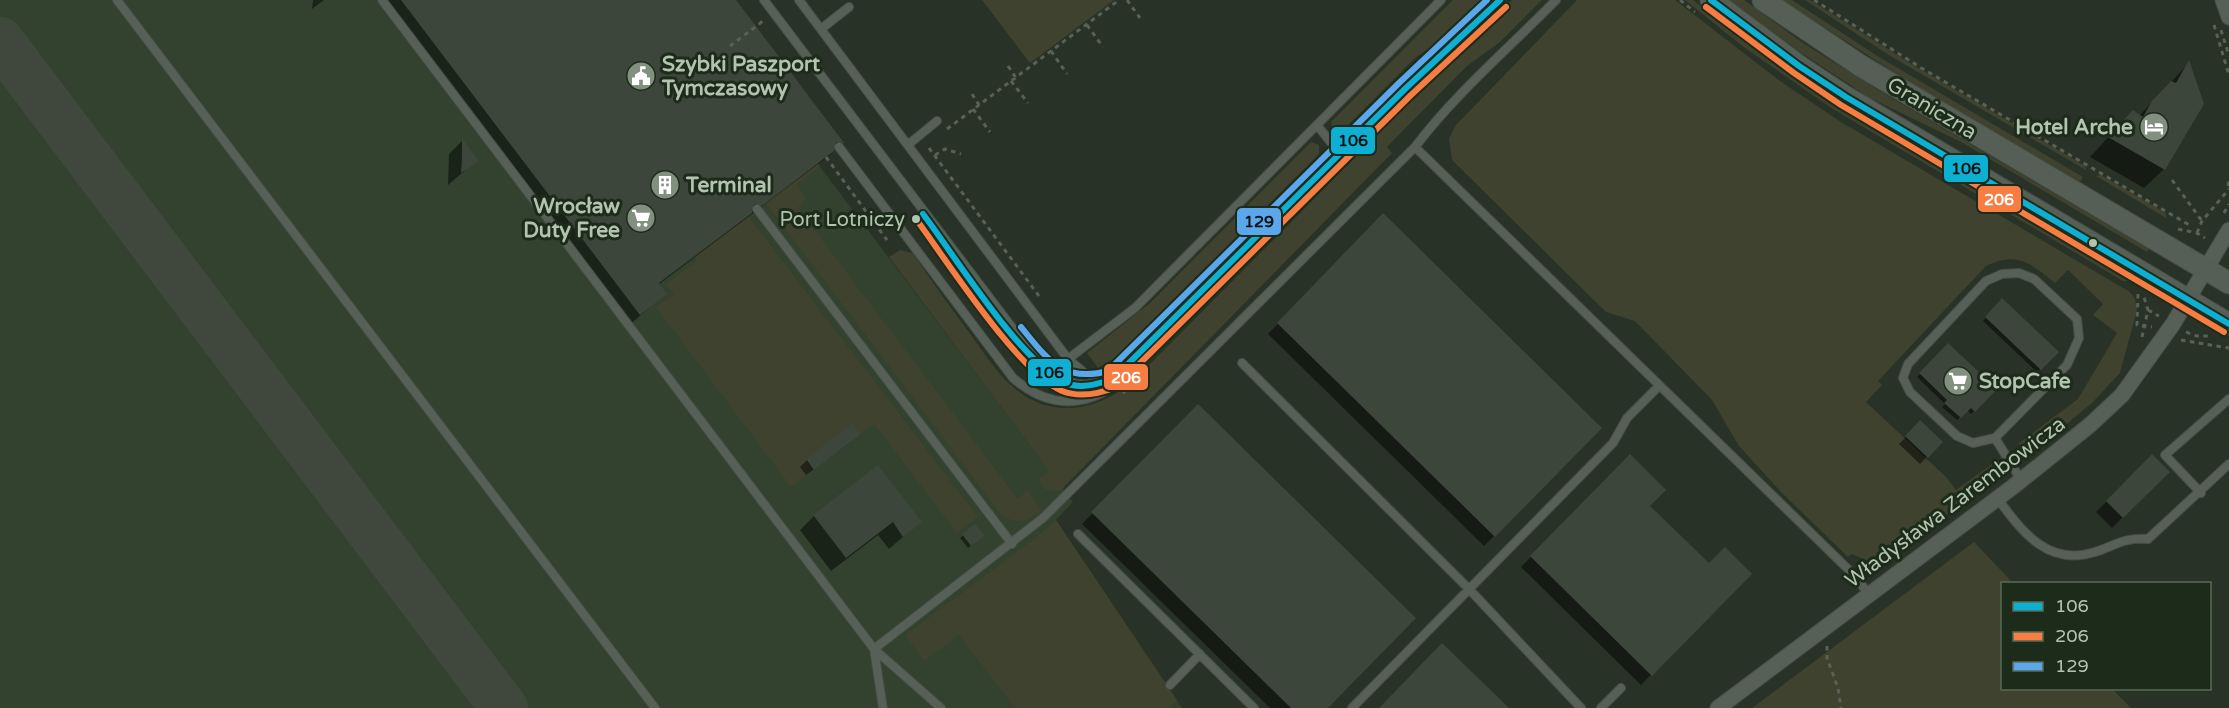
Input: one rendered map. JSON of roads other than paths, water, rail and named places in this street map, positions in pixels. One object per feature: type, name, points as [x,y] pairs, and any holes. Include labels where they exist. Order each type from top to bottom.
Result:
[{"type":"main road","name":"Graniczna","points":[[1711,0],[1799,66],[1846,97],[2189,300],[2221,330]]},
{"type":"main road","name":"Graniczna","points":[[1763,0],[1861,66],[2229,283]]},
{"type":"street","points":[[2223,0],[2229,17]]},
{"type":"street","name":"Władysława Zarembowicza","points":[[1718,708],[2021,480],[2122,395],[2150,359],[2189,300],[2229,230]]},
{"type":"lane","points":[[117,0],[655,708]]},
{"type":"lane","points":[[382,0],[874,649],[942,708]]},
{"type":"lane","points":[[764,0],[1039,363],[1055,377],[1082,386],[1095,385],[1113,379]]},
{"type":"lane","points":[[800,0],[1068,359],[1086,374],[1113,379]]},
{"type":"lane","points":[[1068,359],[1135,308],[1441,0]]},
{"type":"lane","points":[[839,147],[1006,370],[1020,385],[1045,398],[1073,402],[1102,393],[1113,379],[1340,154],[1500,0]]},
{"type":"lane","points":[[874,649],[1012,544],[1067,495],[1415,147],[1437,117],[1556,0]]},
{"type":"lane","points":[[821,28],[849,7]]},
{"type":"lane","points":[[909,144],[937,122]]},
{"type":"lane","points":[[1317,125],[1340,154]]},
{"type":"lane","points":[[1415,147],[1851,572],[1869,594]]},
{"type":"lane","points":[[757,209],[1012,544]]},
{"type":"lane","points":[[2019,273],[2034,279],[2077,319],[2079,338],[2067,365],[1995,438],[1973,443],[1957,436],[1910,392],[1904,378],[1908,364],[1986,281],[2002,274],[2019,273]]},
{"type":"lane","points":[[1242,363],[1469,589],[1581,708]]},
{"type":"lane","points":[[1352,708],[1613,443],[1628,418],[1659,386]]},
{"type":"lane","points":[[2200,493],[2165,455],[2229,399]]},
{"type":"lane","points":[[1995,438],[2021,480]]},
{"type":"lane","points":[[1997,498],[2020,529],[2036,544],[2053,552],[2073,555],[2094,552],[2130,538],[2148,539],[2229,464]]},
{"type":"lane","points":[[1078,534],[1254,708]]},
{"type":"lane","points":[[874,649],[883,708]]},
{"type":"lane","points":[[1170,685],[1200,654]]},
{"type":"lane","points":[[1601,708],[1621,688]]},
{"type":"place","name":"Szybki Paszport Tymczasowy","points":[[641,76]]},
{"type":"place","name":"Hotel Arche","points":[[2154,127]]},
{"type":"place","name":"Terminal","points":[[665,185]]},
{"type":"place","name":"Wrocław Duty Free","points":[[641,218]]},
{"type":"place","name":"Port Lotniczy","points":[[916,219]]},
{"type":"place","name":"StopCafe","points":[[1958,381]]}]
